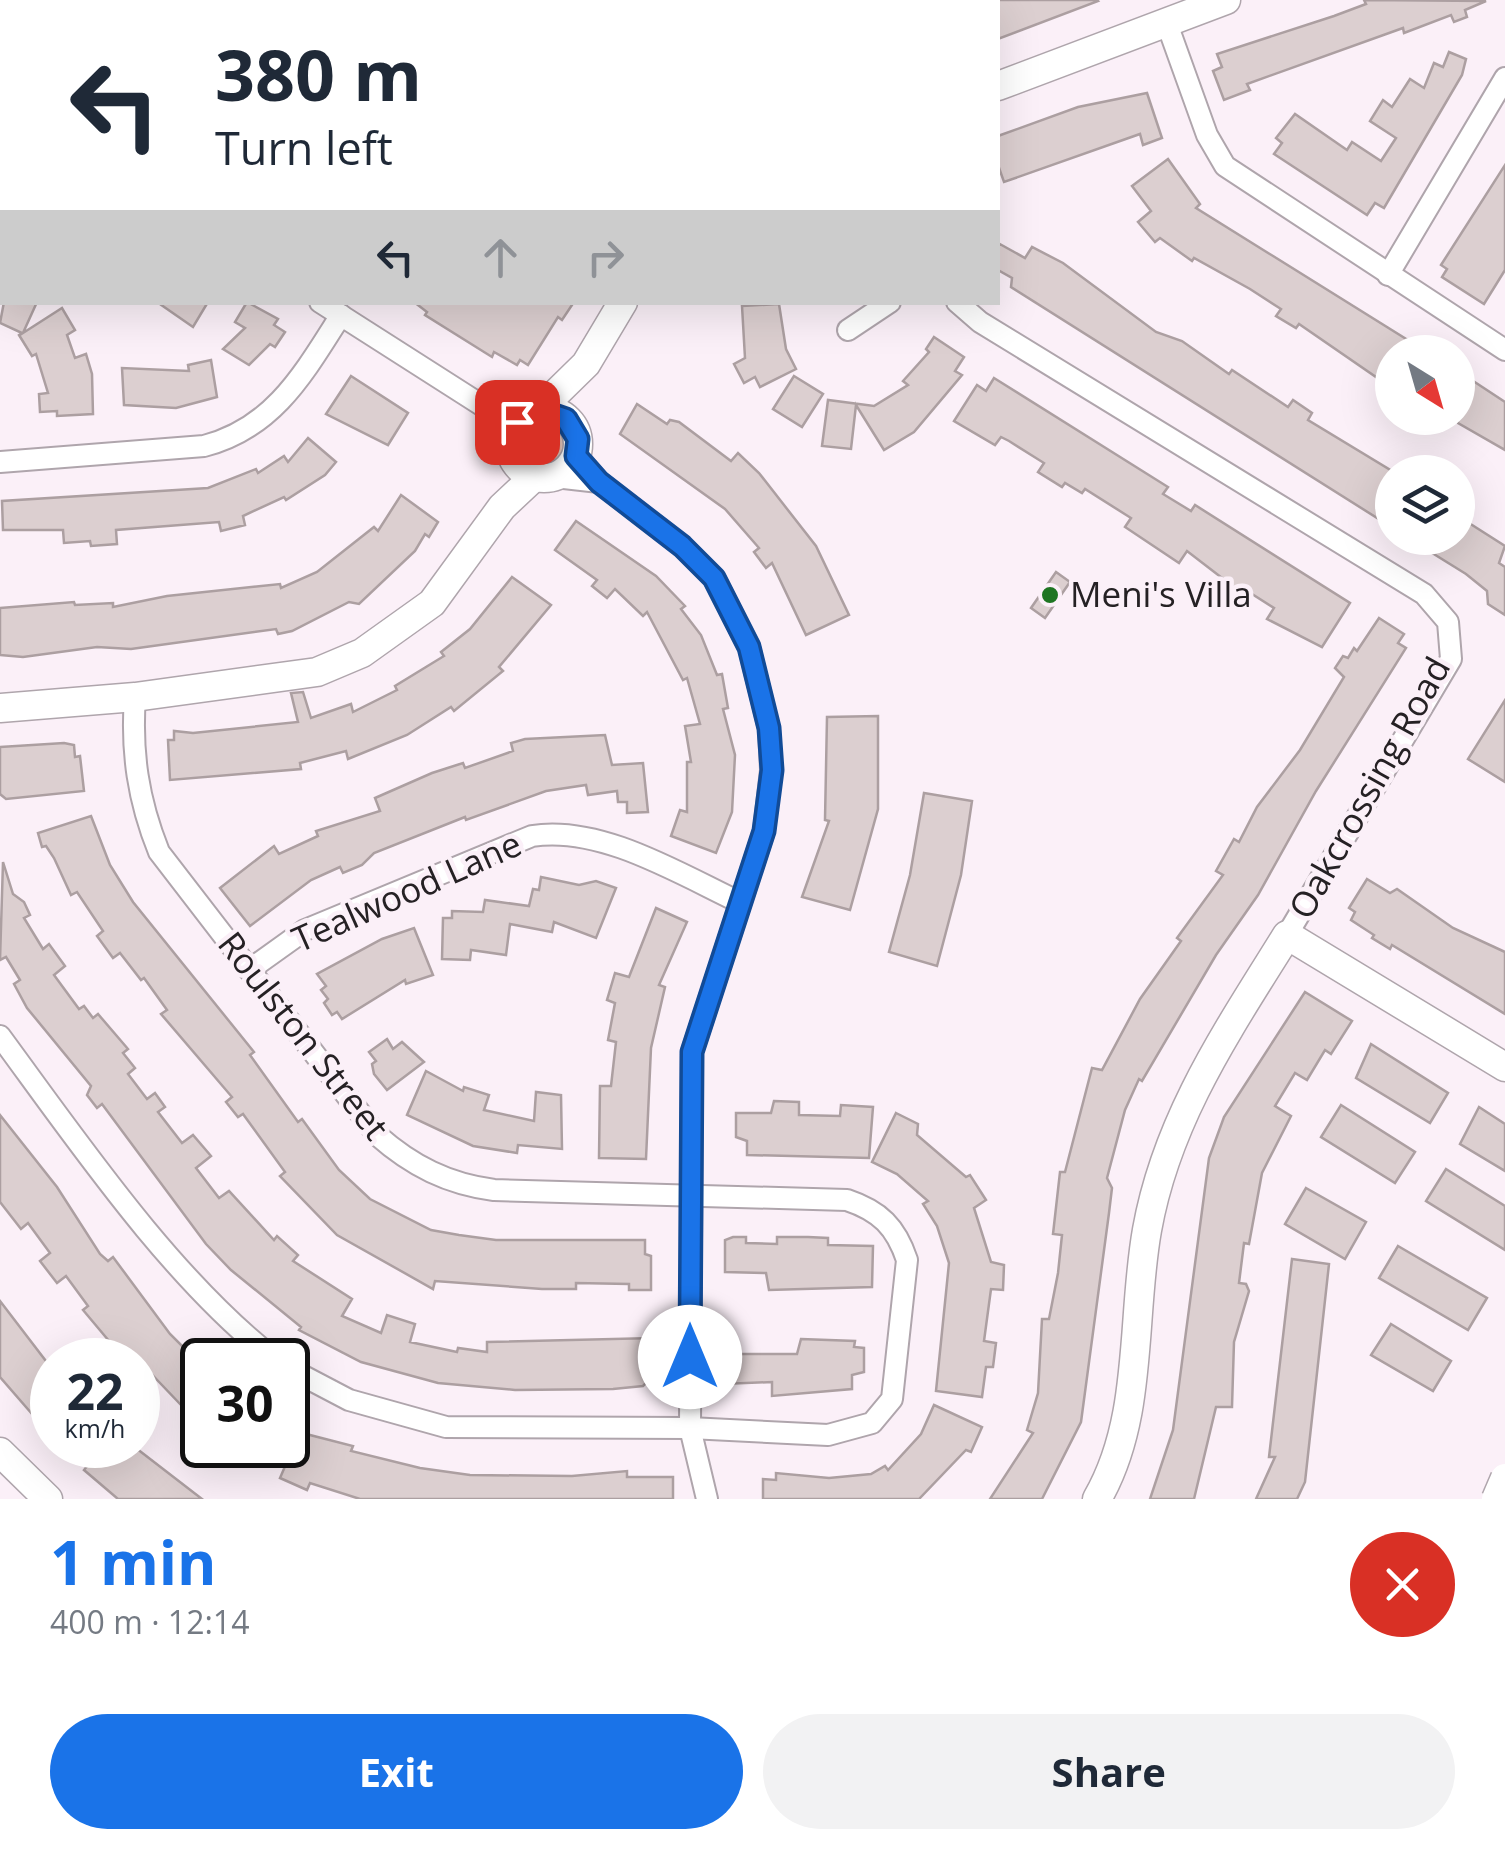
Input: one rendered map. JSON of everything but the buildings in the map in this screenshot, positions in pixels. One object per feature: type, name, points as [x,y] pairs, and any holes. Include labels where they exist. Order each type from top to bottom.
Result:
[{"type":"street","points":[[1000,85],[1226,0]]},
{"type":"street","points":[[1166,21],[1207,135],[1225,166],[1505,350]]},
{"type":"street","points":[[1388,275],[1505,78]]},
{"type":"street","points":[[325,305],[486,408],[530,446],[599,482],[682,546],[714,578],[749,647],[769,728],[772,770],[764,831],[692,1052],[690,1428],[707,1499]]},
{"type":"street","points":[[0,708],[135,697],[317,672],[362,653],[432,603],[502,506],[530,446],[621,305]]},
{"type":"street","points":[[848,330],[886,305]]},
{"type":"street","name":"Oakcrossing Road","points":[[960,305],[980,322],[1424,594],[1448,622],[1451,659],[1192,1088],[1170,1142],[1147,1230],[1125,1424],[1098,1499]]},
{"type":"street","points":[[0,462],[204,446],[234,438],[288,397],[341,315]]},
{"type":"street","points":[[575,443],[586,364]]},
{"type":"street","points":[[530,446],[554,412],[599,482]]},
{"type":"street","points":[[530,446],[575,443]]},
{"type":"street","name":"Roulston Street","points":[[135,697],[134,758],[142,810],[159,852],[377,1135],[416,1166],[468,1186],[494,1190],[816,1198],[864,1206],[881,1215],[900,1240],[908,1274],[892,1399],[872,1423],[828,1435],[690,1428],[446,1427],[348,1400],[310,1380]]},
{"type":"street","name":"Tealwood Lane","points":[[249,970],[305,930],[350,909],[532,836],[556,832],[592,839],[738,902]]},
{"type":"street","points":[[1287,936],[1505,1067]]},
{"type":"street","points":[[0,1036],[188,1278],[227,1323],[247,1338]]},
{"type":"street","points":[[0,1452],[48,1499]]},
{"type":"street","points":[[1496,1499],[1505,1478]]},
{"type":"shaded area","points":[[546,423],[561,429],[567,444],[561,459],[546,465],[531,459],[525,444],[531,429]]},
{"type":"railway","points":[[1492,1499],[1505,1487]]},
{"type":"place","name":"Meni's Villa","points":[[1050,595]]},
{"type":"route","points":[[517,422],[540,410],[566,419],[578,439],[576,456],[599,482],[682,546],[714,578],[749,647],[769,728],[772,770],[764,831],[692,1052],[690,1357]]}]
